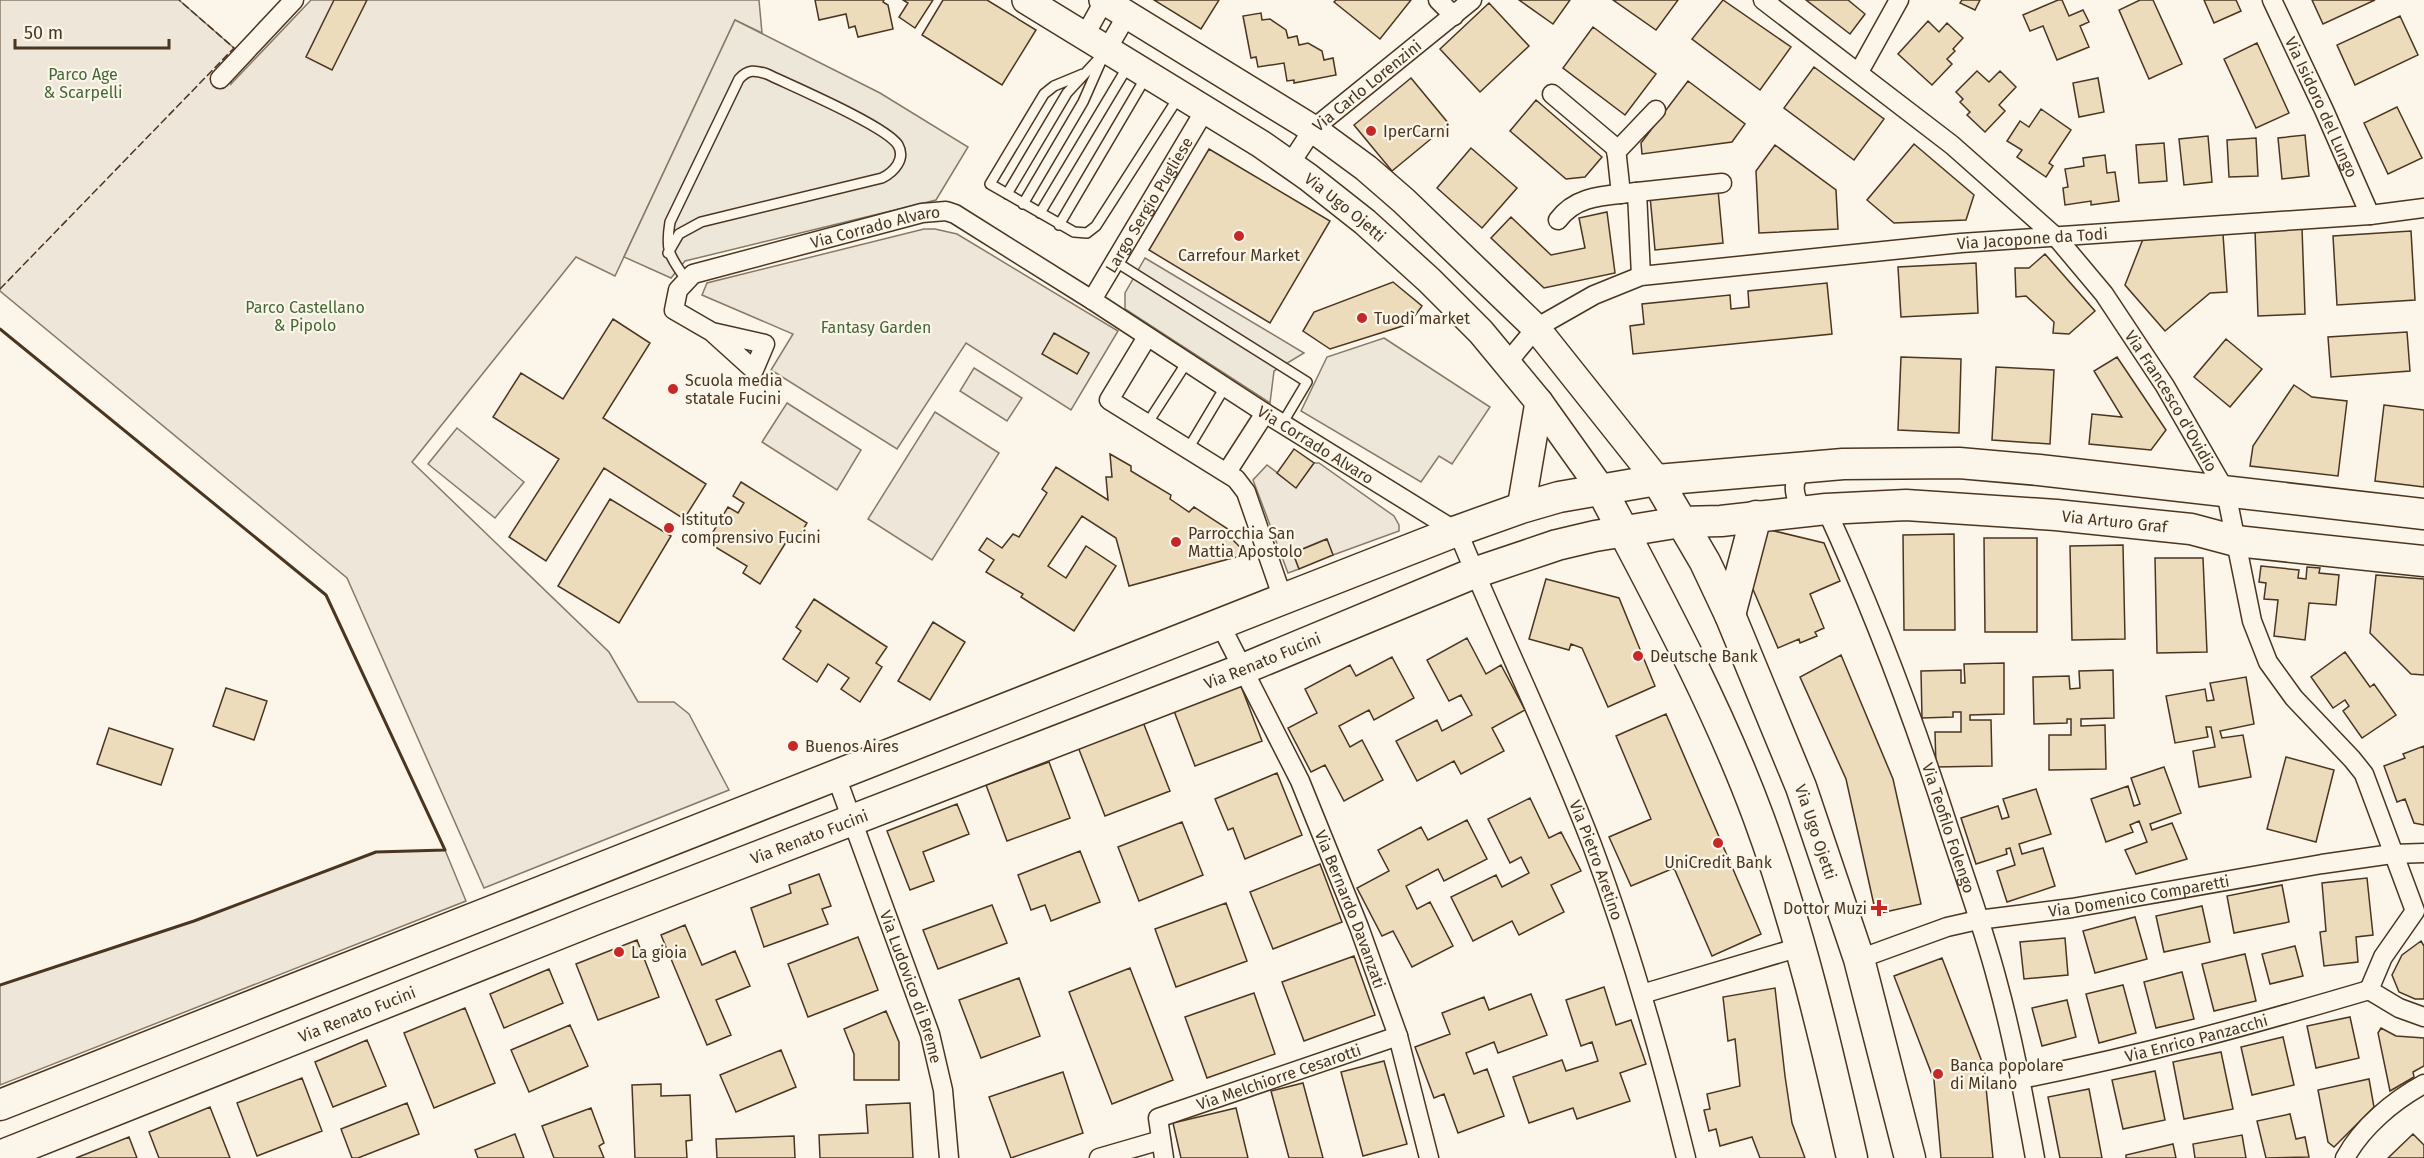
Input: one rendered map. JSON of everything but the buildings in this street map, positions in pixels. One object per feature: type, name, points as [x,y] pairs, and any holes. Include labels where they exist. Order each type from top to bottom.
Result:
[{"type":"main road","name":"Via Ugo Ojetti","points":[[1026,0],[1290,164],[1358,217],[1429,280],[1481,332],[1539,402],[1601,489]]},
{"type":"main road","points":[[1103,0],[1314,129],[1366,168],[1404,201],[1536,328],[1657,480]]},
{"type":"main road","points":[[1521,508],[1539,402]]},
{"type":"main road","points":[[0,1105],[605,865],[1454,532],[1521,508],[1601,489],[1657,480],[1885,462],[1959,463],[2424,514]]},
{"type":"main road","name":"Via Ugo Ojetti","points":[[1657,480],[1705,562],[1788,751],[1859,959],[1910,1158]]},
{"type":"main road","points":[[1601,489],[1700,681],[1747,789],[1776,869],[1800,947],[1831,1063],[1852,1158]]},
{"type":"main road","name":"Via Arturo Graf","points":[[1624,532],[1681,522],[1815,510],[1944,506],[2191,529],[2236,541],[2424,561]]},
{"type":"main road","points":[[1730,615],[1756,516]]},
{"type":"main road","name":"Via Renato Fucini","points":[[0,1156],[309,1031],[1243,669],[1474,573],[1557,545],[1624,532]]},
{"type":"street","points":[[220,79],[294,0]]},
{"type":"street","points":[[1095,44],[1103,0]]},
{"type":"street","points":[[1438,0],[1454,16]]},
{"type":"street","name":"Via Carlo Lorenzini","points":[[1290,164],[1314,129],[1472,0]]},
{"type":"street","name":"Via Francesco d'Ovidio","points":[[1763,0],[1952,145],[2057,238],[2093,280],[2126,325],[2165,386],[2226,492],[2252,621],[2268,662],[2294,698],[2364,774],[2415,911],[2383,957],[2369,990]]},
{"type":"street","points":[[1859,72],[1899,0]]},
{"type":"street","name":"Via Isidoro del Lungo","points":[[2272,0],[2370,215]]},
{"type":"street","points":[[1095,44],[1127,15]]},
{"type":"street","points":[[1552,94],[1616,148],[1629,193],[1641,276]]},
{"type":"street","name":"Largo Sergio Pugliese","points":[[1092,300],[1205,110]]},
{"type":"street","points":[[1616,152],[1656,110]]},
{"type":"street","points":[[1558,220],[1567,209],[1581,200],[1722,183]]},
{"type":"street","name":"Via Jacopone da Todi","points":[[1536,328],[1594,295],[1641,276],[1961,243],[2370,215],[2424,208]]},
{"type":"street","name":"Via Corrado Alvaro","points":[[687,280],[693,274],[922,213],[946,211],[955,214],[1092,300],[1264,413],[1454,532]]},
{"type":"street","points":[[687,280],[678,290],[674,310],[712,332]]},
{"type":"street","points":[[1507,363],[1536,328]]},
{"type":"street","points":[[1147,337],[1109,400],[1236,479],[1246,492],[1283,599]]},
{"type":"street","points":[[1227,472],[1264,413]]},
{"type":"street","points":[[1805,468],[1798,475],[1794,485],[1795,495],[1815,510]]},
{"type":"street","name":"Via Teofilo Folengo","points":[[1815,510],[1890,662],[1929,768],[1997,979],[2021,1079],[2035,1158]]},
{"type":"street","name":"Via Pietro Aretino","points":[[1454,532],[1463,544],[1539,717],[1580,814],[1616,911],[1642,994],[1686,1158]]},
{"type":"street","name":"Via Bernardo Davanzati","points":[[1220,624],[1300,781],[1359,927],[1398,1036],[1429,1158]]},
{"type":"street","name":"Via Ludovico di Breme","points":[[836,776],[930,1034],[943,1090],[949,1158]]},
{"type":"street","name":"Via Domenico Comparetti","points":[[1859,959],[1947,927],[1977,920],[2072,908],[2322,864],[2392,854],[2424,853]]},
{"type":"street","points":[[1642,994],[1800,947]]},
{"type":"street","points":[[2369,990],[2399,1008],[2424,1017]]},
{"type":"street","name":"Via Enrico Panzacchi","points":[[2021,1079],[2099,1064],[2234,1030],[2369,990]]},
{"type":"street","name":"Via Melchiorre Cesarotti","points":[[1163,1149],[1158,1118],[1398,1036]]},
{"type":"street","points":[[2345,1158],[2372,1123],[2392,1105],[2424,1084]]},
{"type":"street","points":[[1099,1158],[1163,1149]]},
{"type":"lane","points":[[1083,74],[1054,86],[1044,94],[990,184],[1006,194],[1067,93],[1083,74],[1095,44]]},
{"type":"lane","points":[[1023,204],[1083,102],[1095,44]]},
{"type":"lane","points":[[668,253],[679,234],[701,222],[882,178],[892,173],[898,164],[901,154],[899,147],[895,141],[865,121],[767,74],[755,70],[744,73],[739,79],[670,222],[667,240],[668,253],[687,280]]},
{"type":"lane","points":[[1040,213],[1138,70]]},
{"type":"lane","points":[[1059,225],[1138,70]]},
{"type":"lane","name":"Largo Sergio Pugliese","points":[[1006,194],[1059,225],[1079,233],[1087,233],[1093,229],[1180,95]]},
{"type":"lane","points":[[1116,262],[1307,382],[1282,424]]},
{"type":"lane","points":[[1148,424],[1186,362]]},
{"type":"lane","points":[[1188,448],[1225,387]]},
{"type":"green space","name":"Parco Castellano & Pipolo","points":[[0,0],[179,0],[234,48],[231,84],[311,0],[759,0],[762,33],[735,20],[615,276],[576,257],[412,462],[609,652],[638,702],[674,702],[689,714],[729,790],[484,888],[347,578],[0,291]]},
{"type":"green space","name":"Fantasy Garden","points":[[924,229],[957,234],[1118,331],[1071,410],[966,343],[897,449],[771,370],[793,334],[702,295],[707,283]]},
{"type":"green space","points":[[974,368],[1022,398],[1007,421],[960,391]]},
{"type":"green space","points":[[787,403],[861,450],[837,490],[762,442]]},
{"type":"green space","points":[[935,412],[999,453],[932,560],[868,519]]},
{"type":"green space","points":[[457,428],[524,482],[495,518],[428,464]]},
{"type":"green space","points":[[1314,463],[1319,463],[1394,516],[1399,525],[1399,531],[1333,555],[1326,539],[1293,553],[1299,569],[1288,573],[1253,480],[1267,465],[1296,487]]},
{"type":"green space","points":[[445,850],[466,901],[0,1085],[0,985],[194,921],[376,852]]},
{"type":"shaded area","points":[[735,20],[880,93],[968,147],[936,200],[685,261],[671,278],[624,257]]},
{"type":"shaded area","points":[[1145,258],[1304,353],[1274,371],[1270,403],[1125,309],[1125,293]]},
{"type":"shaded area","points":[[1384,338],[1490,407],[1452,464],[1439,456],[1421,482],[1301,411],[1327,357]]},
{"type":"fence","points":[[0,289],[234,48],[179,0]]},
{"type":"wall","points":[[0,329],[326,595],[445,850],[376,852],[194,921],[0,985]]},
{"type":"place","name":"IperCarni","points":[[1371,131]]},
{"type":"place","name":"Carrefour Market","points":[[1239,236]]},
{"type":"place","name":"Tuodì market","points":[[1362,318]]},
{"type":"place","name":"Scuola media statale Fucini","points":[[673,389]]},
{"type":"place","name":"Istituto comprensivo Fucini","points":[[669,528]]},
{"type":"place","name":"Parrocchia San Mattia Apostolo","points":[[1176,542]]},
{"type":"place","name":"Deutsche Bank","points":[[1638,656]]},
{"type":"place","name":"Buenos Aires","points":[[793,746]]},
{"type":"place","name":"UniCredit Bank","points":[[1718,843]]},
{"type":"place","name":"Dottor Muzi","points":[[1879,908]]},
{"type":"place","name":"La gioia","points":[[619,952]]},
{"type":"place","name":"Banca popolare di Milano","points":[[1938,1074]]},
{"type":"park label","name":"Parco Age & Scarpelli","points":[[83,83]]}]
